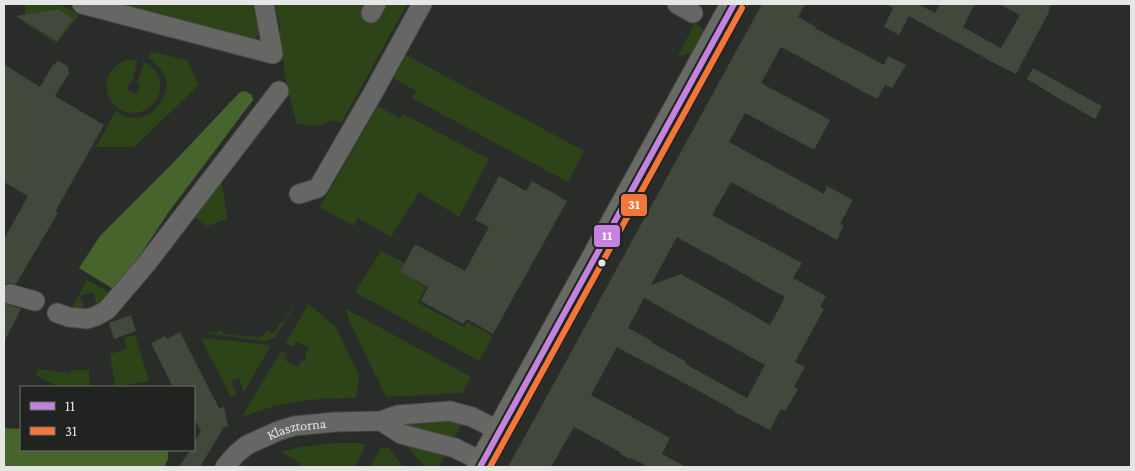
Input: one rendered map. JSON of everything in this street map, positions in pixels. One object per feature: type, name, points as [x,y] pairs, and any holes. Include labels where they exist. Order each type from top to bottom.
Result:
[{"type":"street","points":[[82,4],[273,54],[264,4]]},
{"type":"street","points":[[299,194],[318,188],[373,94],[422,4]]},
{"type":"street","points":[[381,421],[401,434],[456,448],[481,465],[734,4]]},
{"type":"street","points":[[57,312],[68,318],[87,319],[107,310],[147,263],[279,91]]},
{"type":"street","points":[[10,294],[35,301]]},
{"type":"street","name":"Klasztorna","points":[[225,467],[247,445],[294,426],[335,422],[381,421],[398,414],[450,411],[472,417],[500,431]]},
{"type":"green space","points":[[25,4],[60,4],[79,15],[57,43],[23,22]]},
{"type":"green space","points":[[118,4],[260,4],[265,28],[252,42]]},
{"type":"green space","points":[[275,4],[407,4],[341,124],[331,121],[317,126],[297,124],[286,83],[279,32],[281,31]]},
{"type":"green space","points":[[695,23],[703,29],[698,45],[692,52],[678,56]]},
{"type":"green space","points":[[152,52],[187,60],[199,85],[134,147],[96,147],[116,111],[128,117],[139,118],[152,112],[160,103],[165,91],[166,80],[159,67],[148,58]]},
{"type":"green space","points":[[406,55],[584,151],[568,182],[412,98],[416,91],[393,78]]},
{"type":"green space","points":[[128,59],[137,60],[133,82],[130,81],[127,91],[137,94],[140,84],[137,83],[144,62],[154,69],[160,82],[159,93],[155,102],[147,109],[135,113],[124,112],[116,106],[109,98],[107,87],[108,77],[115,67]]},
{"type":"green space","points":[[245,91],[252,95],[253,100],[168,213],[141,254],[141,259],[115,290],[79,268],[100,236],[240,92]]},
{"type":"green space","points":[[378,106],[400,119],[403,114],[489,159],[459,217],[419,192],[391,237],[358,218],[353,226],[320,207]]},
{"type":"green space","points":[[221,176],[227,219],[207,226],[192,216]]},
{"type":"green space","points":[[381,251],[405,263],[400,272],[426,287],[418,303],[464,327],[468,322],[493,336],[479,361],[355,292]]},
{"type":"green space","points":[[87,280],[112,294],[101,304],[97,305],[93,292],[80,296],[84,309],[72,308]]},
{"type":"green space","points":[[308,304],[335,326],[359,375],[356,398],[300,401],[243,415],[281,351],[287,354],[286,361],[297,367],[301,361],[306,360],[305,355],[309,348],[297,342],[294,346],[286,343]]},
{"type":"green space","points":[[293,305],[275,338],[264,341],[206,333],[216,333],[221,330],[224,334],[250,337],[254,335],[256,338],[263,336],[266,331],[272,333],[276,330],[280,323],[284,321]]},
{"type":"green space","points":[[346,309],[471,377],[462,393],[386,397],[348,318]]},
{"type":"green space","points":[[135,335],[149,381],[115,386],[110,354],[127,349],[124,338]]},
{"type":"green space","points":[[201,338],[271,345],[244,392],[239,378],[231,381],[237,394],[231,397]]},
{"type":"green space","points":[[38,369],[70,373],[71,370],[89,370],[90,386],[56,386],[36,375]]},
{"type":"green space","points":[[451,421],[462,424],[454,438],[400,427],[399,423]]},
{"type":"green space","points":[[4,428],[20,429],[20,451],[168,451],[168,459],[164,467],[4,467]]},
{"type":"green space","points":[[334,443],[361,443],[366,445],[354,467],[298,467],[300,463],[281,452],[300,447]]},
{"type":"green space","points":[[407,444],[439,452],[445,456],[438,467],[425,467]]},
{"type":"green space","points":[[380,448],[389,448],[403,467],[370,467]]},
{"type":"building","points":[[762,4],[805,4],[798,17],[815,28],[884,65],[888,56],[906,65],[892,88],[885,85],[877,99],[781,47],[761,83],[830,120],[814,150],[745,113],[729,142],[824,194],[827,186],[853,200],[840,224],[844,225],[837,240],[731,182],[712,215],[802,263],[793,278],[826,296],[820,307],[824,309],[795,362],[805,367],[794,387],[798,389],[785,411],[781,409],[770,430],[617,347],[591,395],[670,438],[662,454],[686,467],[649,467],[620,454],[620,452],[574,427],[551,467],[508,467]],"holes":[[[677,237],[785,297],[770,325],[681,274],[651,285]],[[644,298],[765,365],[747,398],[687,365],[685,361],[628,328]]]},
{"type":"building","points":[[887,4],[918,4],[935,13],[940,4],[975,4],[963,27],[1001,48],[1020,15],[999,4],[1052,4],[1016,74],[909,16],[899,35],[884,27],[893,8]]},
{"type":"building","points":[[58,9],[73,19],[57,41],[16,16]]},
{"type":"building","points":[[58,61],[68,67],[69,73],[55,96],[104,125],[55,212],[58,213],[16,284],[8,283],[4,285],[4,239],[28,196],[4,182],[4,64],[40,87],[52,66]]},
{"type":"building","points":[[1033,68],[1102,106],[1095,119],[1027,79]]},
{"type":"building","points":[[499,176],[526,191],[532,181],[567,201],[493,334],[467,319],[463,324],[421,301],[428,287],[400,272],[415,244],[465,271],[489,227],[475,220]]},
{"type":"building","points":[[4,303],[21,309],[4,342]]},
{"type":"building","points":[[131,315],[136,331],[114,339],[109,323]]},
{"type":"building","points":[[180,332],[219,408],[224,407],[228,426],[224,427],[200,467],[179,467],[189,451],[195,451],[195,441],[201,431],[195,421],[195,386],[172,386],[151,343],[165,336],[167,339]]},
{"type":"transit line","name":"11","points":[[480,467],[734,4]]},
{"type":"transit line","name":"31","points":[[490,467],[742,8]]}]
